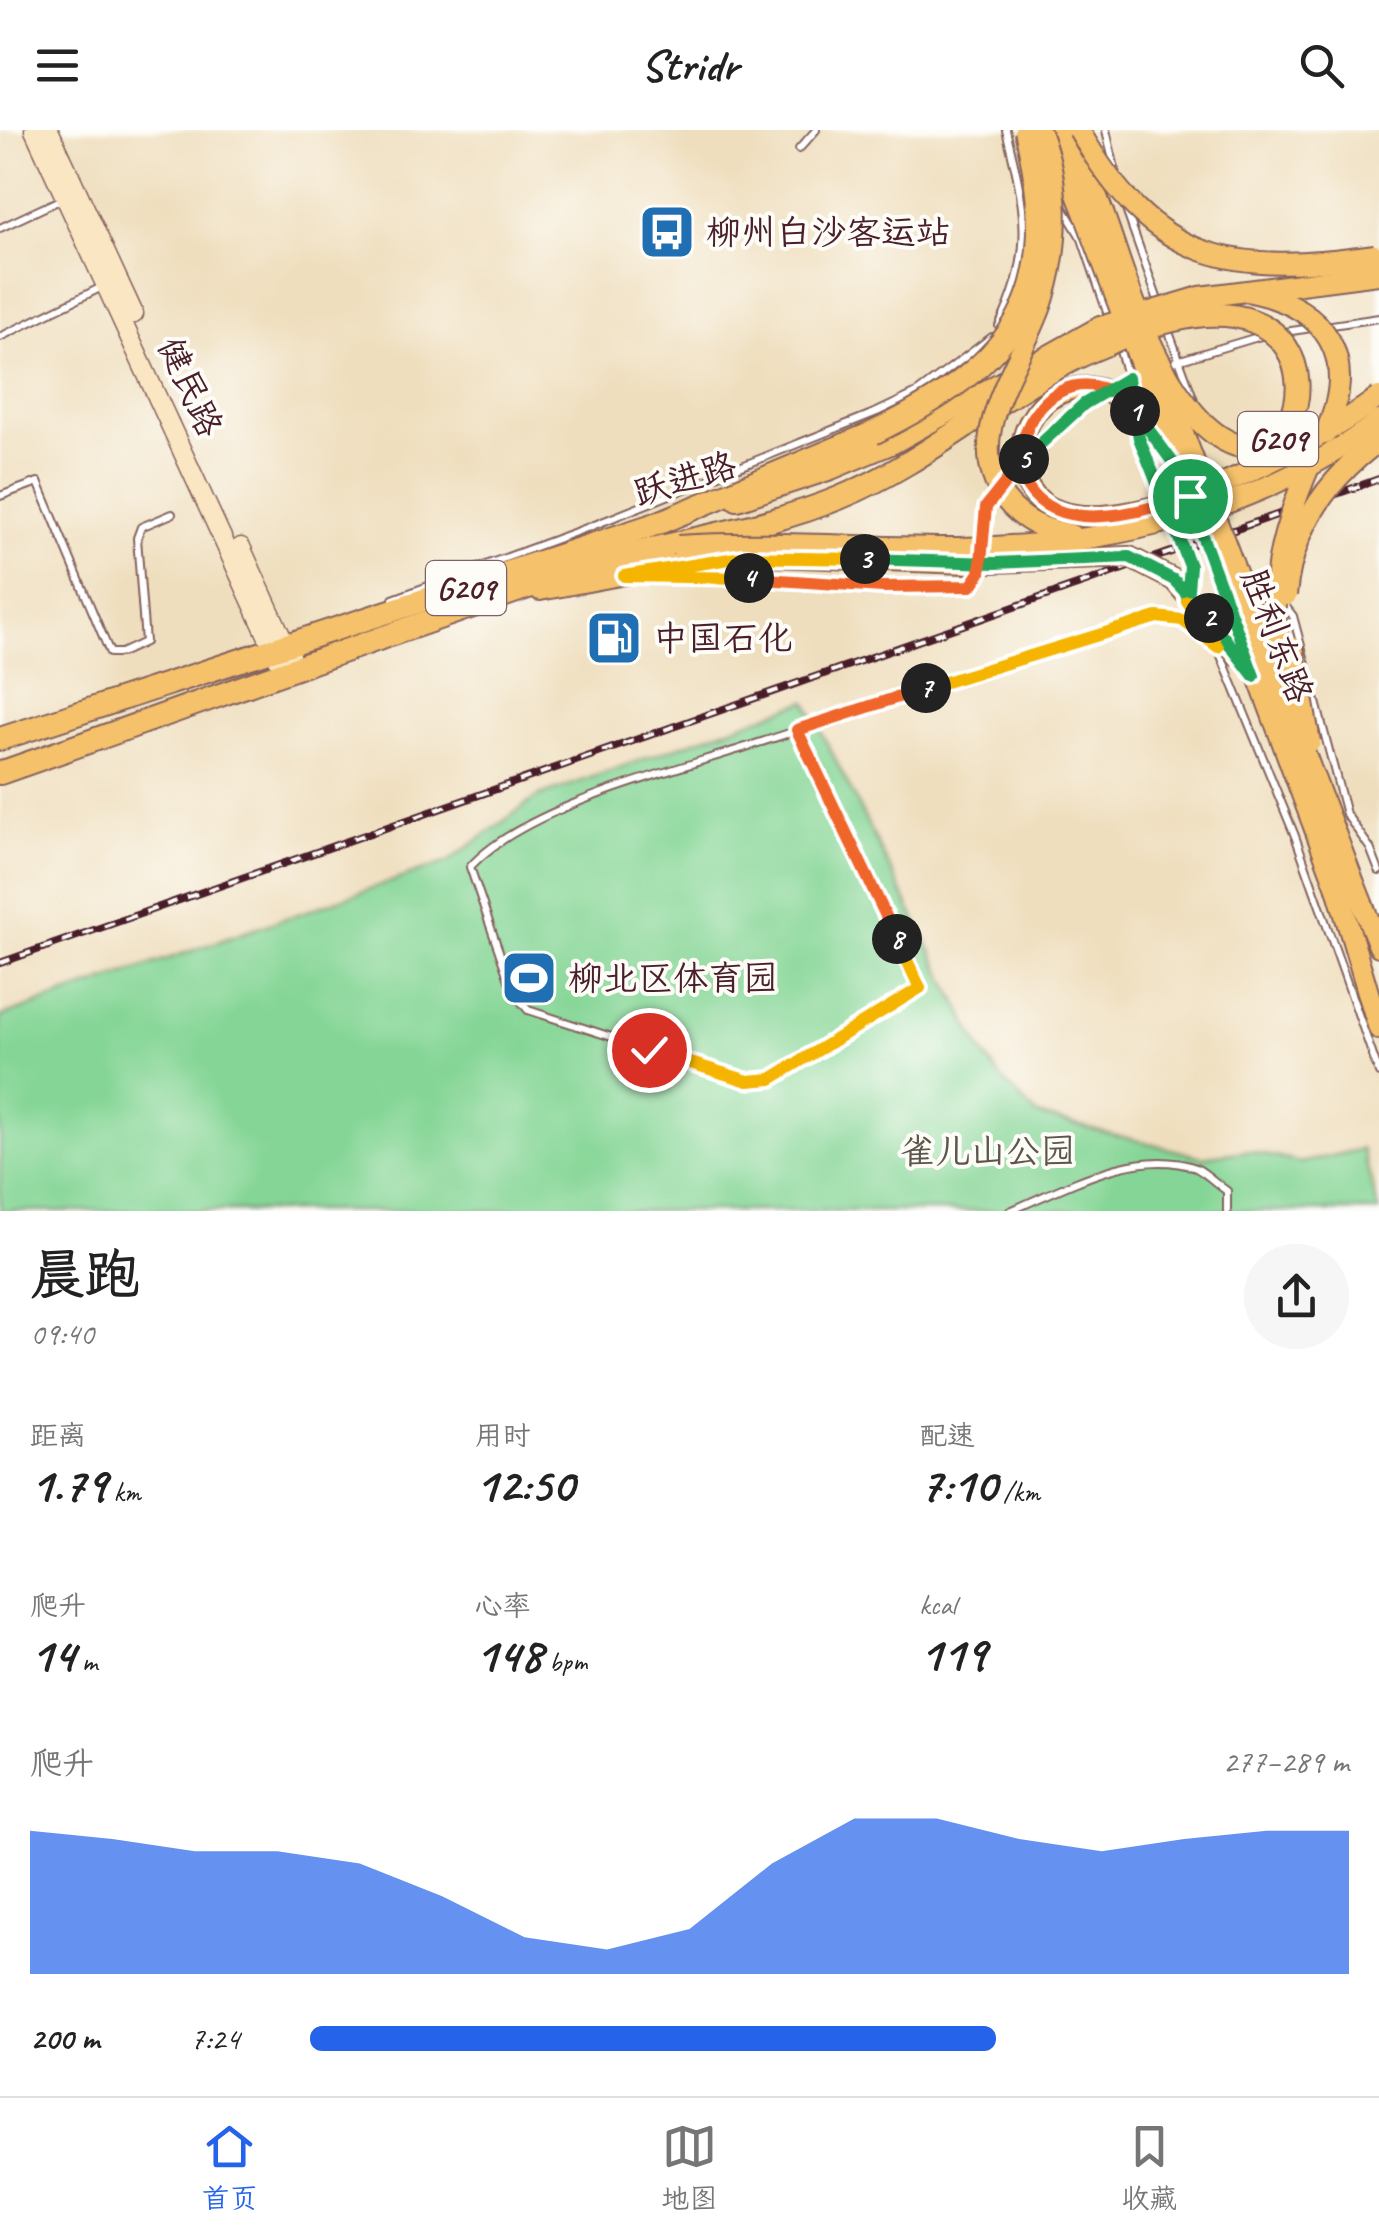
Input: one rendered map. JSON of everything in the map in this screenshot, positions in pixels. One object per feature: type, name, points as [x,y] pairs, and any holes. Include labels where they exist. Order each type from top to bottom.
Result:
[{"type":"highway","name":"G209","points":[[656,524],[873,433],[962,384],[993,355],[1024,307],[1038,266],[1041,224],[1026,130]]},
{"type":"highway","name":"胜利东路","points":[[1071,130],[1148,338]]},
{"type":"highway","name":"G209","points":[[673,553],[842,497],[902,467],[1104,336],[1196,316],[1238,314],[1270,320],[1298,341],[1310,361],[1314,386],[1307,412],[1295,428],[1272,443],[1254,446],[1228,439],[1192,412],[1148,338]]},
{"type":"highway","name":"跃进路","points":[[0,774],[286,661],[656,524]]},
{"type":"highway","name":"跃进路","points":[[0,740],[286,661],[513,594],[588,567],[673,553]]},
{"type":"main road","points":[[1040,130],[1054,189],[1055,244],[1045,296],[994,416],[988,449],[996,484],[1021,516],[1045,530],[1088,538]]},
{"type":"main road","name":"胜利东路","points":[[1052,130],[1254,676],[1346,886],[1379,946]]},
{"type":"main road","points":[[1080,130],[1128,203],[1174,238],[1208,252],[1272,266],[1378,264]]},
{"type":"main road","name":"健民路","points":[[39,131],[65,197],[286,661]]},
{"type":"main road","name":"健民路","points":[[39,131],[286,661]]},
{"type":"main road","name":"跃进路","points":[[656,524],[867,455],[1104,336],[1200,297],[1378,264]]},
{"type":"main road","points":[[1246,291],[1276,298],[1308,313],[1324,330],[1339,366],[1335,410],[1294,501],[1274,580],[1278,645],[1334,831]]},
{"type":"main road","name":"胜利东路","points":[[1148,338],[1334,831],[1379,996]]},
{"type":"main road","points":[[1177,468],[1128,404],[1102,390],[1080,387],[1049,398],[1034,411],[1022,439],[1024,473],[1041,499],[1060,511],[1103,516],[1190,496],[1312,441],[1379,397]]},
{"type":"main road","name":"跃进路","points":[[673,553],[784,541],[970,548],[1134,530],[1225,503],[1323,458],[1379,420]]},
{"type":"main road","points":[[1312,751],[1286,612],[1289,568],[1299,535],[1323,494],[1379,442]]},
{"type":"main road","points":[[513,594],[624,576],[673,553],[940,563],[1129,557],[1166,573],[1184,589],[1254,676]]},
{"type":"main road","points":[[1346,886],[1379,926]]},
{"type":"main road","points":[[1346,886],[1379,1030]]},
{"type":"lane","points":[[799,148],[816,130]]},
{"type":"lane","points":[[286,661],[424,584],[629,512],[917,393],[996,333],[1018,289],[1027,238],[1023,199],[1006,130]]},
{"type":"lane","points":[[1106,130],[1126,212],[1195,402],[1195,424]]},
{"type":"lane","points":[[0,228],[65,197]]},
{"type":"lane","points":[[1023,199],[1061,204],[1082,240],[1128,378],[1139,438],[1190,566],[1188,610],[1218,647],[1295,836],[1379,1073]]},
{"type":"lane","points":[[0,338],[106,284]]},
{"type":"lane","points":[[624,576],[784,578],[882,587],[971,586],[980,573],[983,519],[992,496],[1059,425],[1128,378],[1230,342],[1379,318]]},
{"type":"lane","points":[[1194,436],[1248,588],[1283,604],[1293,616],[1346,814],[1370,848],[1379,872]]},
{"type":"lane","points":[[0,496],[38,482],[110,652],[121,653],[145,642],[137,538],[141,527],[172,514]]},
{"type":"lane","points":[[797,730],[920,988],[771,1079],[748,1081],[528,1010],[513,992],[470,867],[489,846],[599,795],[797,730],[1157,617],[1182,620],[1218,647]]},
{"type":"lane","points":[[1010,1211],[1102,1173],[1154,1164],[1196,1168],[1227,1192],[1227,1211]]},
{"type":"green space","name":"柳北区体育园","points":[[806,701],[979,1047],[999,1076],[1037,1115],[1202,1157],[1247,1151],[1301,1163],[1362,1149],[1379,1211],[0,1211],[0,1017],[448,862],[537,797]]},
{"type":"railway","points":[[0,963],[1379,479]]},
{"type":"place","name":"柳州白沙客运站","points":[[667,232]]},
{"type":"place","name":"中国石化","points":[[614,638]]},
{"type":"place","name":"柳北区体育园","points":[[529,978]]},
{"type":"route","points":[[649,1050],[748,1081],[771,1079],[920,988],[797,730],[1157,617],[1182,620],[1218,647],[1188,610],[1186,599],[1192,583],[1190,566],[1152,470],[1139,438],[1134,398],[1128,378],[1125,379],[1084,404],[1059,425],[1039,445],[1010,473],[992,496],[983,519],[982,532],[980,573],[971,586],[882,587],[784,578],[624,576],[742,557],[772,556],[940,563],[966,563],[995,563],[1084,556],[1129,557],[1166,573],[1184,589],[1194,598],[1254,676],[1216,572],[1177,468],[1139,416],[1128,404],[1120,398],[1110,394],[1102,390],[1080,387],[1049,398],[1028,420],[1020,450],[1021,463],[1024,473],[1041,499],[1060,511],[1103,516],[1147,508],[1190,496]]},
{"type":"park label","name":"雀儿山公园","points":[[988,1151]]}]
